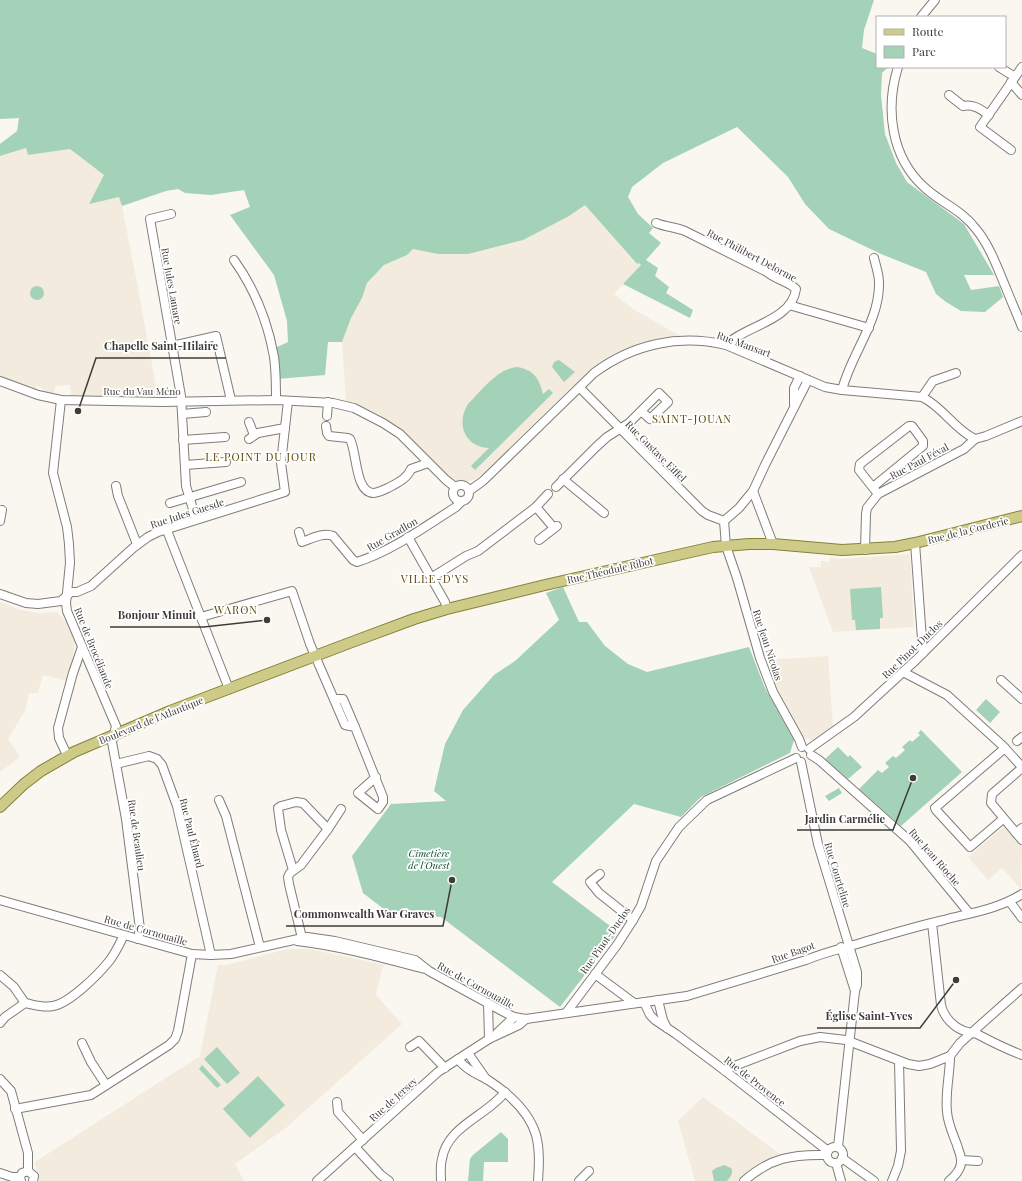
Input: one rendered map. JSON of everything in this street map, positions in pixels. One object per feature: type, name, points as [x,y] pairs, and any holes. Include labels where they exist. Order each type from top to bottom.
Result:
[{"type":"main road","name":"Rue de la Corderie","points":[[914,544],[1022,516]]},
{"type":"main road","name":"Rue Théodule Ribot","points":[[315,655],[414,618],[545,585],[697,550],[749,544],[773,544],[842,550],[865,550],[914,544]]},
{"type":"main road","name":"Boulevard de l'Atlantique","points":[[0,807],[30,780],[67,755],[114,734],[315,655]]},
{"type":"street","points":[[923,16],[935,0]]},
{"type":"street","points":[[1011,150],[980,127],[1022,67]]},
{"type":"street","points":[[898,68],[892,97],[891,118],[895,139],[902,156],[914,177],[925,188],[968,218],[984,239],[1022,326]]},
{"type":"street","points":[[1000,68],[1013,80],[1022,95]]},
{"type":"street","points":[[949,95],[963,106],[976,106],[988,115]]},
{"type":"street","name":"Rue Jules Lamare","points":[[171,214],[150,219],[181,401],[186,486],[196,519]]},
{"type":"street","name":"Rue Philibert Delorme","points":[[656,224],[667,227],[675,227],[685,231],[792,285],[796,289],[795,297],[789,305]]},
{"type":"street","points":[[842,390],[845,379],[869,328],[878,299],[880,281],[874,258]]},
{"type":"street","points":[[234,260],[255,297],[270,339],[276,374],[276,400]]},
{"type":"street","points":[[726,346],[733,339],[766,323],[789,305],[869,328]]},
{"type":"street","points":[[172,346],[216,336],[230,400]]},
{"type":"street","name":"Rue Mansart","points":[[469,491],[483,481],[594,373],[620,356],[643,347],[675,341],[705,341],[726,346],[825,387],[842,390],[922,397]]},
{"type":"street","points":[[956,373],[933,381],[922,397],[930,401],[966,434],[975,439]]},
{"type":"street","points":[[792,411],[795,399],[794,388],[800,376]]},
{"type":"street","points":[[724,521],[739,508],[753,491],[764,465],[808,380]]},
{"type":"street","name":"Rue du Vau Méno","points":[[0,381],[38,395],[61,400],[162,402],[276,400],[328,402],[354,408],[383,422],[400,434],[428,463],[455,487]]},
{"type":"street","name":"Rue Gustave Eiffel","points":[[580,388],[702,511],[724,521]]},
{"type":"street","name":"Rue de Brocéliande","points":[[61,400],[53,473],[67,527],[70,563],[67,611],[115,725],[114,734]]},
{"type":"street","points":[[249,422],[251,437],[273,429],[285,428],[288,401]]},
{"type":"street","points":[[327,416],[328,402]]},
{"type":"street","points":[[556,487],[607,437],[620,429],[641,411]]},
{"type":"street","points":[[182,414],[206,412]]},
{"type":"street","name":"Rue Paul Féval","points":[[865,550],[867,508],[878,494],[964,449],[975,439],[1022,421]]},
{"type":"street","points":[[326,426],[329,436],[350,439],[361,486],[369,492],[378,492],[393,485],[408,476],[411,469],[428,463]]},
{"type":"street","points":[[872,487],[923,446],[923,441],[912,426],[860,464],[859,470],[872,487],[878,494]]},
{"type":"street","name":"Rue Jules Guesde","points":[[0,594],[26,603],[38,604],[62,601],[71,592],[77,592],[91,586],[138,544],[166,528],[285,492],[281,463],[285,428]]},
{"type":"street","points":[[183,440],[225,437]]},
{"type":"street","points":[[185,465],[226,462]]},
{"type":"street","points":[[563,479],[604,513]]},
{"type":"street","points":[[170,503],[241,482]]},
{"type":"street","points":[[458,485],[464,485],[469,491],[468,498],[461,502],[453,497],[452,491],[458,485]]},
{"type":"street","points":[[116,486],[118,496],[138,544]]},
{"type":"street","points":[[753,491],[773,544]]},
{"type":"street","points":[[432,578],[478,550],[536,506],[548,494]]},
{"type":"street","name":"Rue Gradlon","points":[[299,532],[302,542],[323,535],[329,534],[333,536],[352,560],[357,562],[372,557],[408,537],[456,508],[461,502]]},
{"type":"street","points":[[536,506],[556,527],[539,540]]},
{"type":"street","points":[[0,521],[2,510]]},
{"type":"street","name":"Rue Jean Nicolas","points":[[724,521],[726,546],[762,665],[773,692],[799,739],[807,750]]},
{"type":"street","points":[[166,528],[229,689]]},
{"type":"street","points":[[408,537],[432,578],[445,602],[447,609]]},
{"type":"street","points":[[914,544],[923,653]]},
{"type":"street","name":"Rue Pinot-Duclos","points":[[566,1013],[633,920],[641,906],[656,860],[671,837],[690,816],[708,800],[798,760],[807,762],[807,750],[854,718],[923,653],[1022,555]]},
{"type":"street","points":[[201,617],[292,591],[310,644],[345,725],[354,727],[376,777]]},
{"type":"street","points":[[67,755],[59,738],[58,728],[73,673],[82,647]]},
{"type":"street","points":[[903,672],[947,695],[1005,748],[1022,768],[992,794],[991,803],[1004,819],[1019,830],[1022,840]]},
{"type":"street","points":[[1001,680],[1022,699]]},
{"type":"street","name":"Rue de Beaulieu","points":[[114,734],[112,742],[126,819],[140,929],[138,938]]},
{"type":"street","points":[[1004,819],[970,847],[935,808],[1005,748]]},
{"type":"street","points":[[798,760],[796,750],[807,750]]},
{"type":"street","name":"Rue Jean Rioche","points":[[807,750],[910,841],[969,913]]},
{"type":"street","name":"Rue Paul Éluard","points":[[116,764],[149,756],[157,759],[162,765],[176,806],[211,955]]},
{"type":"street","name":"Rue Courteline","points":[[798,760],[845,946],[857,972],[857,985],[855,991],[838,1147]]},
{"type":"street","points":[[219,800],[226,816],[260,947]]},
{"type":"street","points":[[293,870],[281,830],[278,808],[296,802],[303,803],[328,829]]},
{"type":"street","points":[[302,938],[288,877],[293,870],[301,864],[328,829],[341,809]]},
{"type":"street","points":[[600,874],[590,882],[599,893],[633,920]]},
{"type":"street","name":"Rue Bagot","points":[[566,1013],[696,994],[806,960],[815,955],[845,946],[1010,902],[1022,894]]},
{"type":"street","name":"Rue de Cornouaille","points":[[0,900],[192,954],[231,954],[307,937],[335,941],[415,960],[429,971],[514,1017]]},
{"type":"street","points":[[1010,902],[1022,918]]},
{"type":"street","points":[[932,923],[942,1010],[945,1015],[951,1023],[967,1032],[976,1033],[995,1044],[1022,1055]]},
{"type":"street","points":[[0,975],[14,987],[25,1003],[41,1007],[54,1006],[73,997],[110,960],[124,935]]},
{"type":"street","name":"Rue de Cornouaille","points":[[289,940],[333,947],[383,958],[429,971]]},
{"type":"street","points":[[15,1109],[91,1095],[169,1045],[175,1039],[178,1031],[192,954]]},
{"type":"street","points":[[595,974],[634,1003]]},
{"type":"street","points":[[724,1070],[812,1038],[829,1037],[843,1039],[899,1061],[919,1066],[930,1064],[950,1056],[960,1043],[1022,988]]},
{"type":"street","points":[[658,1000],[663,1020],[668,1029]]},
{"type":"street","name":"Rue de Provence","points":[[644,1002],[650,1015],[655,1020],[724,1070],[827,1153]]},
{"type":"street","points":[[0,1023],[5,1017],[25,1003]]},
{"type":"street","points":[[488,1003],[489,1039]]},
{"type":"street","name":"Rue de Jersey","points":[[318,1181],[438,1072],[489,1039],[514,1017],[526,1020],[566,1013]]},
{"type":"street","name":"Rue de Jersey","points":[[489,1039],[519,1025],[526,1020]]},
{"type":"street","points":[[410,1047],[419,1042],[445,1068]]},
{"type":"street","points":[[82,1043],[91,1062],[106,1085]]},
{"type":"street","points":[[468,1053],[487,1080]]},
{"type":"street","points":[[950,1056],[947,1083],[947,1112],[950,1126],[962,1160],[956,1175],[950,1181]]},
{"type":"street","points":[[458,1059],[461,1064],[475,1074],[505,1092],[526,1116],[536,1134],[538,1148],[538,1181]]},
{"type":"street","points":[[892,1181],[898,1166],[901,1151],[899,1061]]},
{"type":"street","points":[[0,1079],[11,1091],[15,1109],[20,1120],[28,1153],[28,1171]]},
{"type":"street","points":[[441,1181],[442,1159],[447,1145],[452,1138],[499,1100],[505,1092]]},
{"type":"street","points":[[337,1102],[338,1112],[363,1140]]},
{"type":"street","points":[[355,1147],[377,1171],[389,1181]]},
{"type":"street","points":[[744,1181],[761,1167],[776,1160],[791,1156],[827,1153],[833,1147],[838,1147],[843,1153],[839,1160],[841,1181]]},
{"type":"street","points":[[827,1153],[830,1161],[839,1160],[874,1181]]},
{"type":"street","points":[[962,1160],[978,1161]]},
{"type":"street","points":[[0,1173],[20,1179],[24,1172],[28,1171]]},
{"type":"street","points":[[28,1171],[34,1176],[33,1181]]},
{"type":"street","points":[[579,1181],[589,1171]]},
{"type":"shaded area","points":[[26,148],[28,155],[70,149],[104,175],[90,203],[119,197],[138,288],[158,397],[71,395],[70,385],[55,386],[54,394],[44,391],[37,386],[36,389],[0,376],[0,156]]},
{"type":"shaded area","points":[[585,205],[636,264],[639,263],[641,265],[614,294],[633,309],[680,336],[658,338],[640,343],[613,354],[597,364],[557,401],[483,475],[471,481],[457,481],[445,475],[399,429],[390,422],[372,411],[346,401],[342,342],[351,318],[362,298],[367,283],[384,265],[407,255],[413,249]]},
{"type":"shaded area","points":[[910,554],[914,627],[833,632],[809,567],[821,567],[821,561],[830,562],[830,557],[839,559]]},
{"type":"shaded area","points":[[0,602],[21,610],[39,613],[57,612],[64,620],[67,620],[75,643],[68,681],[43,675],[38,693],[29,693],[26,709],[8,739],[20,757],[0,772]]},
{"type":"shaded area","points":[[828,656],[833,726],[813,740],[804,738],[778,689],[766,660]]},
{"type":"shaded area","points":[[1004,826],[1022,846],[1021,889],[1002,868],[988,880],[968,857]]},
{"type":"shaded area","points":[[287,949],[309,949],[385,965],[382,968],[376,995],[402,1024],[287,1127],[235,1164],[244,1181],[39,1181],[35,1162],[200,1056],[218,965],[226,965]]},
{"type":"shaded area","points":[[703,1097],[780,1154],[780,1156],[760,1164],[739,1181],[695,1181],[678,1121]]},
{"type":"green space","points":[[0,0],[874,0],[864,30],[862,48],[876,54],[876,68],[887,68],[882,73],[881,95],[885,134],[896,163],[907,182],[964,224],[994,275],[964,275],[971,290],[999,286],[1003,297],[985,312],[961,311],[936,294],[926,272],[881,254],[829,229],[805,204],[788,177],[737,127],[663,163],[632,187],[628,197],[638,214],[653,228],[649,233],[661,243],[646,260],[658,268],[655,276],[669,287],[666,293],[693,310],[690,318],[623,284],[641,265],[639,263],[637,264],[585,205],[569,216],[523,240],[468,254],[438,254],[413,249],[407,255],[384,265],[367,283],[362,298],[351,318],[342,342],[328,342],[325,375],[277,379],[275,348],[288,342],[287,321],[274,275],[230,215],[250,207],[244,190],[211,195],[185,193],[178,189],[166,191],[122,206],[119,197],[89,204],[104,175],[70,149],[28,155],[26,148],[0,156],[0,144],[17,131],[19,118],[0,119]]},
{"type":"green space","points":[[34,286],[40,286],[44,290],[44,296],[40,300],[34,300],[30,296],[30,290]]},
{"type":"green space","points":[[559,360],[575,372],[564,382],[552,367],[554,362]]},
{"type":"green space","points":[[517,367],[528,370],[535,376],[540,383],[543,394],[549,389],[553,393],[475,470],[471,466],[489,448],[480,447],[468,439],[463,426],[464,411],[468,404],[496,376]]},
{"type":"green space","name":"Cimetière de l'Ouest","points":[[563,587],[579,622],[587,622],[605,646],[628,664],[647,672],[749,647],[765,688],[794,740],[790,753],[701,797],[681,817],[634,804],[552,882],[618,932],[560,1007],[441,917],[389,913],[363,893],[352,856],[391,804],[446,801],[434,791],[445,744],[463,710],[494,675],[515,661],[559,620],[546,593]]},
{"type":"green space","points":[[881,587],[883,618],[880,618],[880,629],[856,630],[855,620],[852,620],[850,589]]},
{"type":"green space","points":[[986,699],[1000,712],[990,723],[976,710]]},
{"type":"green space","points":[[921,730],[962,772],[901,826],[859,789],[878,770],[882,773],[889,767],[885,763],[893,756],[896,758],[905,750],[902,747],[910,740],[912,742],[920,735],[918,733]]},
{"type":"green space","points":[[838,747],[848,757],[850,755],[862,767],[848,779],[825,759]]},
{"type":"green space","points":[[839,788],[842,793],[829,801],[825,796]]},
{"type":"green space","points":[[217,1047],[240,1073],[227,1084],[204,1059]]},
{"type":"green space","points":[[202,1065],[221,1085],[217,1088],[199,1069]]},
{"type":"green space","points":[[258,1076],[285,1105],[250,1138],[223,1109]]},
{"type":"green space","points":[[501,1132],[508,1139],[508,1162],[484,1162],[483,1181],[468,1181],[470,1159]]},
{"type":"green space","points":[[724,1165],[731,1168],[732,1172],[727,1181],[714,1181],[712,1171]]},
{"type":"place","name":"Chapelle Saint-Hilaire","points":[[78,411]]},
{"type":"place","name":"Bonjour Minuit","points":[[267,620]]},
{"type":"place","name":"Jardin Carmélie","points":[[913,778]]},
{"type":"place","name":"Commonwealth War Graves","points":[[452,880]]},
{"type":"place","name":"Église Saint-Yves","points":[[956,980]]},
{"type":"district","name":"SAINT-JOUAN","points":[[692,419]]},
{"type":"district","name":"LE POINT DU JOUR","points":[[261,457]]},
{"type":"district","name":"VILLE-D'YS","points":[[435,579]]},
{"type":"district","name":"WARON","points":[[236,610]]}]
